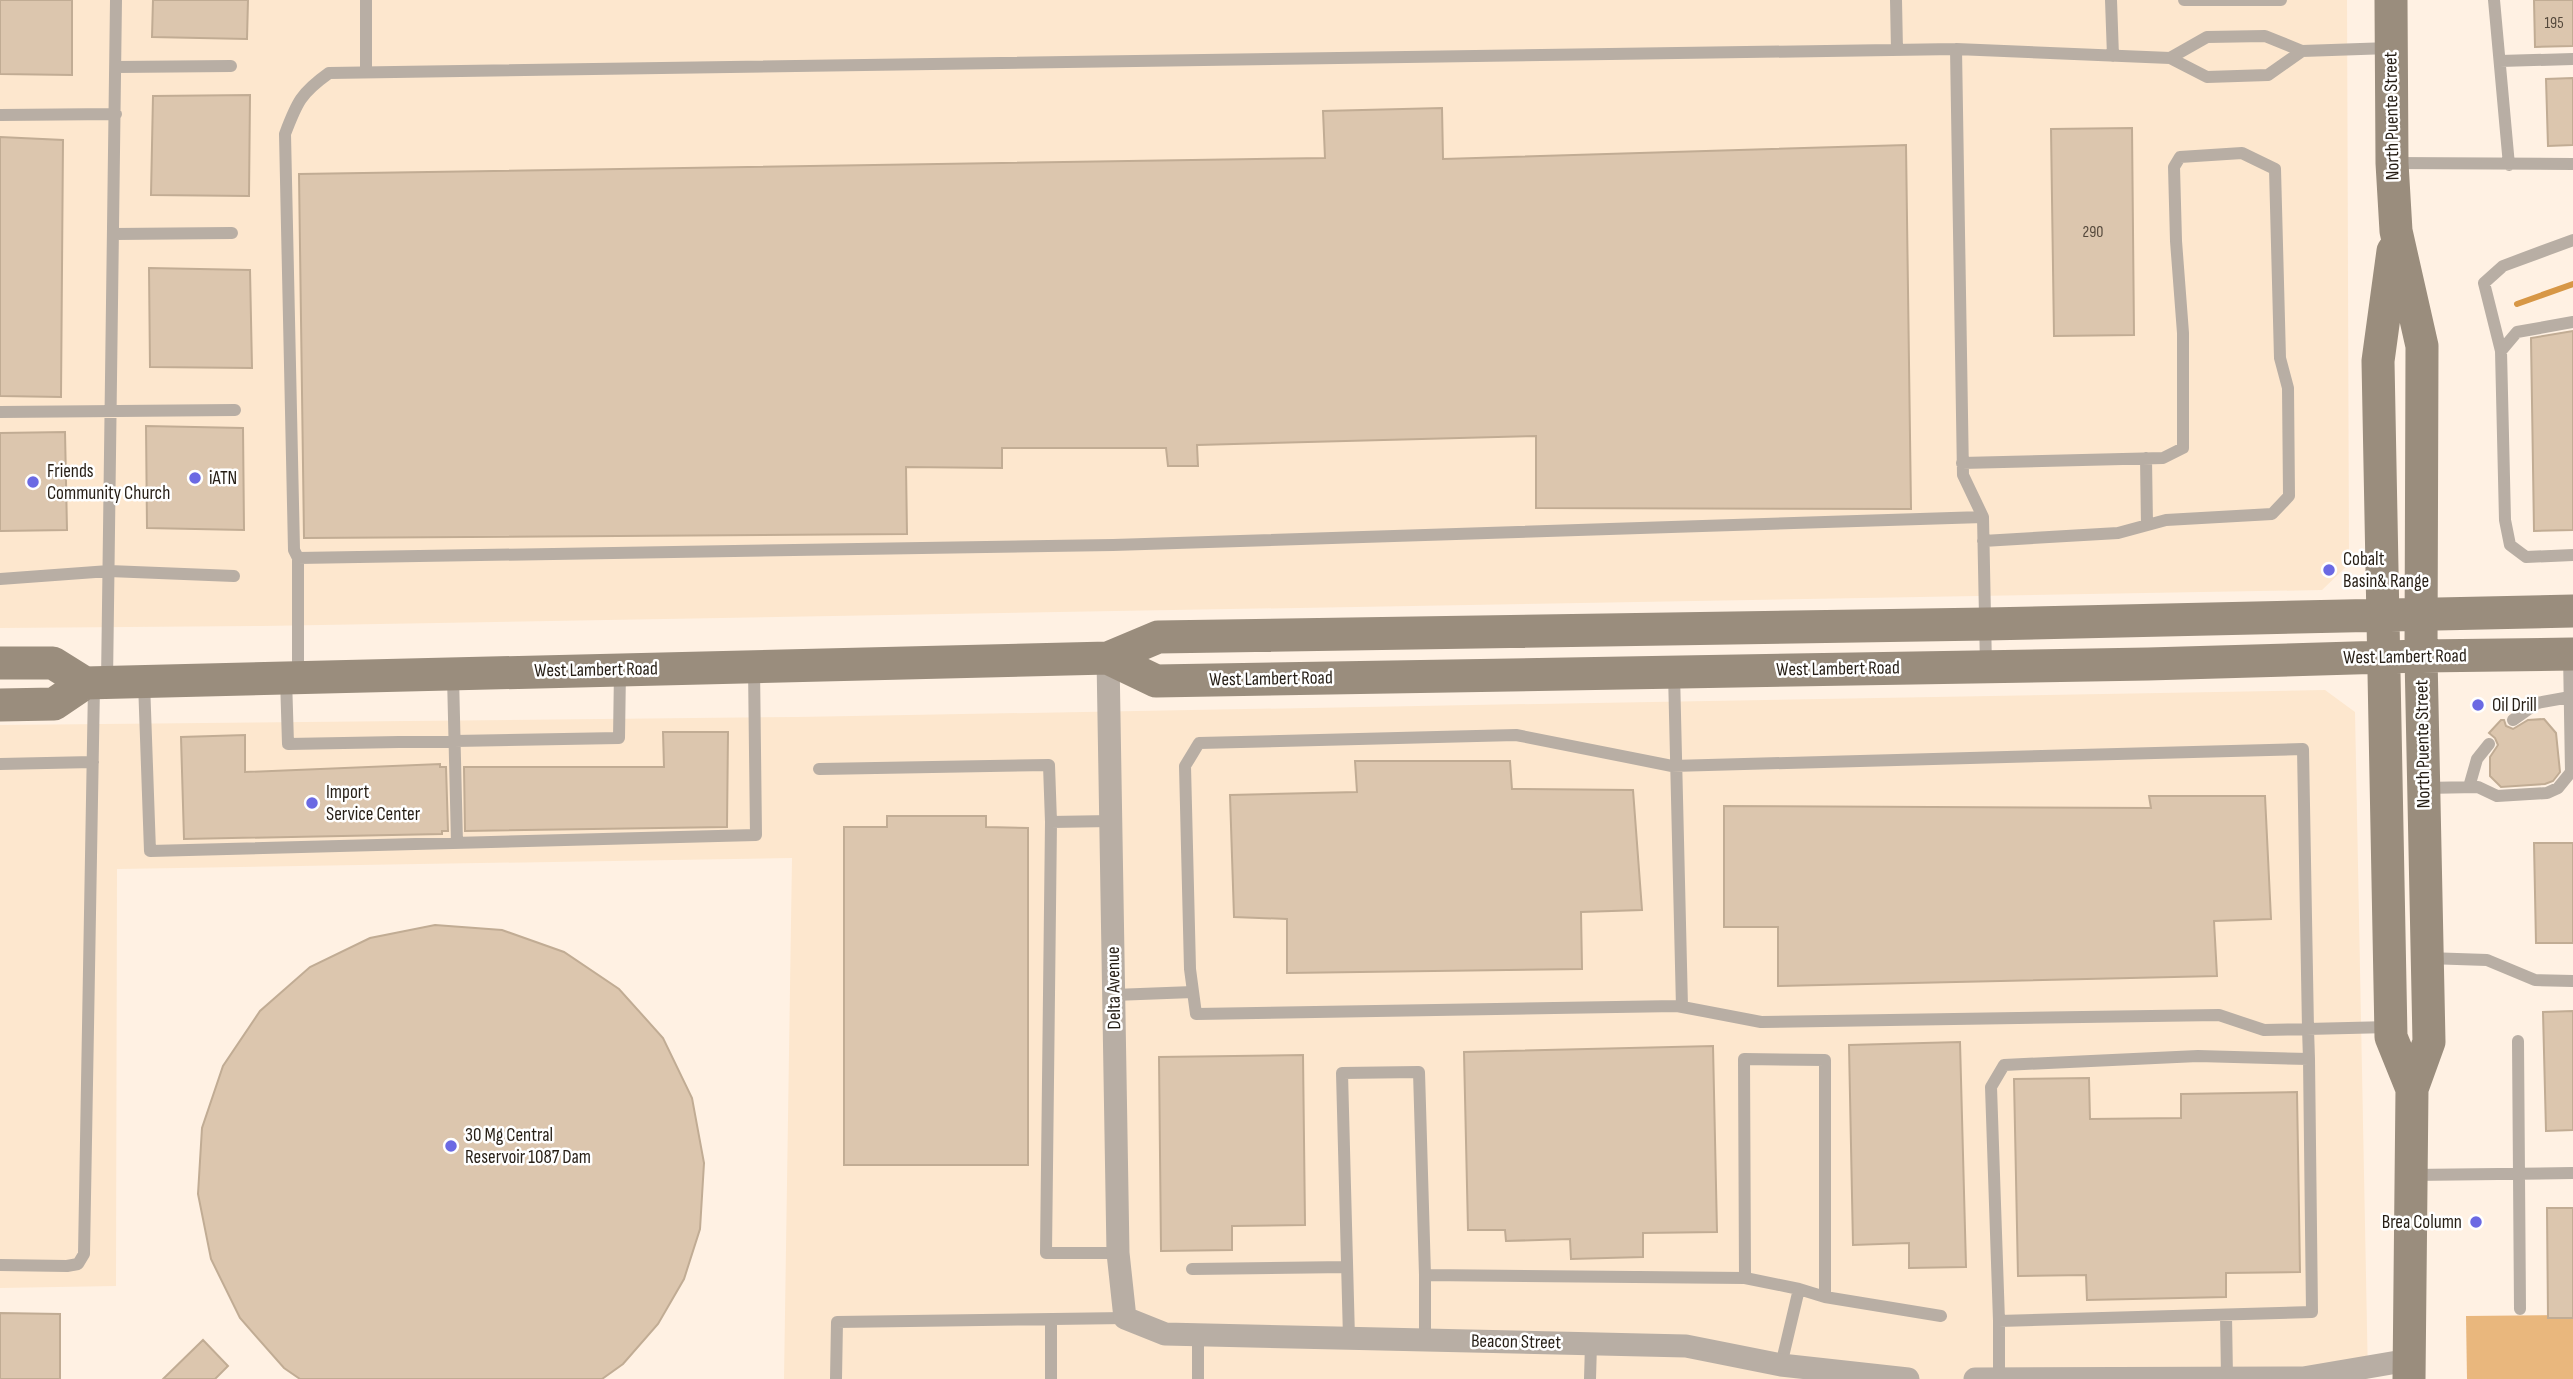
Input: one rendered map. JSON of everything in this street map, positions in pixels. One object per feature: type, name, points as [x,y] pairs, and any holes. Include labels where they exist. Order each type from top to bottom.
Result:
[{"type":"main road","name":"North Puente Street","points":[[2391,0],[2392,163],[2396,231],[2422,346],[2421,656],[2429,1042],[2412,1089],[2409,1369]]},
{"type":"main road","name":"North Puente Street","points":[[2396,231],[2378,361],[2382,657],[2390,1027],[2391,1037],[2412,1089]]},
{"type":"main road","name":"West Lambert Road","points":[[95,683],[1108,658],[1158,636],[1986,624],[2573,611]]},
{"type":"main road","name":"West Lambert Road","points":[[1108,658],[1156,681],[2571,654]]},
{"type":"main road","points":[[0,663],[54,663],[95,683]]},
{"type":"main road","points":[[0,705],[54,704],[95,683]]},
{"type":"street","name":"Delta Avenue","points":[[1108,658],[1118,1253],[1125,1318]]},
{"type":"street","name":"Beacon Street","points":[[1125,1318],[1165,1334],[1686,1346],[1780,1372],[1908,1379]]},
{"type":"street","points":[[1975,1379],[2303,1378],[2409,1369]]},
{"type":"lane","points":[[0,1265],[67,1266],[78,1264],[84,1254],[95,683],[109,571],[116,0]]},
{"type":"lane","points":[[366,0],[366,72]]},
{"type":"lane","points":[[1896,0],[1897,50]]},
{"type":"lane","points":[[2111,0],[2113,57]]},
{"type":"lane","points":[[2184,0],[2281,0]]},
{"type":"lane","points":[[2494,0],[2509,165]]},
{"type":"lane","points":[[2170,58],[2207,37],[2265,36],[2302,51],[2391,48]]},
{"type":"lane","points":[[1956,50],[1962,463],[1963,475],[1983,517],[1986,667]]},
{"type":"lane","points":[[620,670],[620,738],[288,744],[298,558],[294,550],[285,134],[296,103],[311,86],[329,73],[1956,50],[2170,58],[2207,77],[2268,75],[2302,51]]},
{"type":"lane","points":[[2500,61],[2573,59]]},
{"type":"lane","points":[[116,67],[231,66]]},
{"type":"lane","points":[[0,115],[116,114]]},
{"type":"lane","points":[[1962,463],[2162,458],[2183,448],[2183,333],[2174,167],[2180,157],[2242,153],[2275,169],[2280,358],[2288,388],[2289,496],[2272,514],[2166,520],[2118,533],[1983,541]]},
{"type":"lane","points":[[2392,163],[2573,164]]},
{"type":"lane","points":[[114,234],[232,233]]},
{"type":"lane","points":[[2573,240],[2503,266],[2484,283],[2501,351],[2505,520],[2510,545],[2526,557],[2573,555]]},
{"type":"lane","points":[[2501,351],[2517,332],[2573,321]]},
{"type":"lane","points":[[0,412],[235,410]]},
{"type":"lane","points":[[2146,458],[2147,525]]},
{"type":"lane","points":[[298,558],[1113,545],[1983,517]]},
{"type":"lane","points":[[0,579],[109,571],[234,576]]},
{"type":"lane","points":[[2424,788],[2478,787],[2497,796],[2547,793],[2558,788],[2571,772],[2571,654]]},
{"type":"lane","points":[[144,682],[150,851],[756,835],[754,667]]},
{"type":"lane","points":[[1674,672],[1682,1007]]},
{"type":"lane","points":[[453,674],[457,843]]},
{"type":"lane","points":[[2513,720],[2537,703],[2570,697]]},
{"type":"lane","points":[[1999,1321],[2312,1312],[2309,1059],[2308,1029],[2303,749],[1676,766],[1516,735],[1199,743],[1185,766],[1190,969],[1196,1014],[1682,1007],[1761,1022],[2219,1015],[2264,1030],[2308,1029],[2390,1027]]},
{"type":"lane","points":[[2469,787],[2477,759],[2489,744]]},
{"type":"lane","points":[[0,764],[93,762]]},
{"type":"lane","points":[[819,769],[1049,765],[1051,822],[1046,1253],[1118,1253]]},
{"type":"lane","points":[[1051,822],[1111,821]]},
{"type":"lane","points":[[2427,958],[2487,960],[2535,980],[2573,981]]},
{"type":"lane","points":[[1114,995],[1193,992]]},
{"type":"lane","points":[[2518,1041],[2520,1308]]},
{"type":"lane","points":[[1999,1379],[1991,1087],[2004,1065],[2198,1056],[2309,1059]]},
{"type":"lane","points":[[1745,1278],[1744,1059],[1825,1060],[1825,1297]]},
{"type":"lane","points":[[1349,1338],[1342,1073],[1419,1072],[1425,1340]]},
{"type":"lane","points":[[2411,1175],[2573,1173]]},
{"type":"lane","points":[[1192,1269],[1347,1267]]},
{"type":"lane","points":[[1425,1275],[1745,1278],[1825,1297],[1941,1316]]},
{"type":"lane","points":[[1780,1372],[1799,1289]]},
{"type":"lane","points":[[2226,1315],[2227,1378]]},
{"type":"lane","points":[[836,1379],[836,1322],[1125,1318]]},
{"type":"lane","points":[[1051,1379],[1052,1320]]},
{"type":"lane","points":[[1198,1335],[1198,1379]]},
{"type":"lane","points":[[1590,1379],[1591,1343]]},
{"type":"shaded area","points":[[0,0],[2347,0],[2349,564],[2322,590],[263,626],[0,628]]},
{"type":"shaded area","points":[[2325,690],[2355,712],[2368,1379],[784,1379],[792,858],[117,869],[116,1286],[0,1288],[0,725],[797,717]]},
{"type":"shaded area","points":[[2573,1315],[2573,1379],[2467,1379],[2466,1316]]},
{"type":"building","points":[[0,0],[72,0],[72,75],[0,74]]},
{"type":"building","points":[[153,0],[248,0],[247,39],[152,37]]},
{"type":"building","points":[[2534,0],[2573,0],[2573,46],[2535,47]]},
{"type":"building","points":[[2573,78],[2573,145],[2548,146],[2546,79]]},
{"type":"building","points":[[250,95],[249,196],[151,195],[153,96]]},
{"type":"building","points":[[1442,108],[1443,159],[1906,145],[1911,509],[1536,508],[1536,436],[1197,445],[1198,466],[1168,466],[1166,448],[1002,448],[1002,468],[906,467],[907,534],[304,538],[299,174],[1325,158],[1323,111]]},
{"type":"building","points":[[2132,128],[2134,335],[2054,336],[2051,129]]},
{"type":"building","points":[[0,137],[63,140],[61,397],[0,396]]},
{"type":"building","points":[[149,268],[250,270],[252,368],[150,367]]},
{"type":"building","points":[[2573,331],[2573,530],[2534,531],[2531,338]]},
{"type":"building","name":"iATN","points":[[146,426],[243,428],[244,530],[147,528]]},
{"type":"building","name":"Friends Community Church","points":[[65,432],[67,530],[0,531],[0,433]]},
{"type":"building","points":[[2544,719],[2556,733],[2560,772],[2553,781],[2545,784],[2501,787],[2490,776],[2490,757],[2498,745],[2489,733],[2501,720],[2513,729],[2528,720]]},
{"type":"building","points":[[663,732],[728,732],[727,827],[465,831],[464,767],[664,767]]},
{"type":"building","name":"Import Service Center","points":[[245,735],[245,772],[440,764],[440,767],[446,767],[448,831],[442,831],[442,834],[184,839],[181,737]]},
{"type":"building","points":[[1355,761],[1510,761],[1512,789],[1633,790],[1642,910],[1581,912],[1582,969],[1287,973],[1287,919],[1234,917],[1230,795],[1357,792]]},
{"type":"building","points":[[2149,796],[2265,796],[2271,919],[2214,921],[2217,976],[1778,986],[1778,927],[1724,927],[1724,806],[2151,808]]},
{"type":"building","points":[[887,816],[986,816],[986,827],[1028,828],[1028,1165],[844,1165],[844,827],[887,827]]},
{"type":"building","points":[[2534,843],[2573,843],[2573,943],[2536,943]]},
{"type":"building","name":"30 Mg Central Reservoir 1087 Dam","points":[[435,925],[502,930],[564,952],[619,989],[663,1038],[692,1098],[704,1163],[700,1229],[684,1279],[658,1324],[623,1364],[602,1379],[300,1379],[284,1368],[240,1318],[211,1259],[198,1194],[202,1128],[223,1066],[260,1011],[310,967],[370,938]]},
{"type":"building","points":[[2573,1011],[2573,1130],[2546,1131],[2543,1012]]},
{"type":"building","points":[[1960,1042],[1966,1267],[1909,1268],[1909,1243],[1853,1245],[1849,1045]]},
{"type":"building","points":[[1713,1046],[1717,1232],[1643,1233],[1643,1257],[1571,1259],[1570,1239],[1506,1241],[1505,1230],[1468,1230],[1464,1052]]},
{"type":"building","points":[[1303,1055],[1305,1225],[1232,1226],[1232,1250],[1161,1251],[1159,1057]]},
{"type":"building","points":[[2089,1078],[2090,1119],[2181,1118],[2181,1094],[2297,1092],[2300,1272],[2226,1273],[2226,1297],[2087,1300],[2086,1275],[2018,1276],[2014,1079]]},
{"type":"building","points":[[2547,1208],[2573,1208],[2573,1318],[2548,1318]]},
{"type":"building","points":[[0,1313],[60,1314],[60,1379],[0,1379]]},
{"type":"building","points":[[203,1340],[228,1366],[215,1379],[163,1379]]},
{"type":"waterway","points":[[2517,304],[2573,284]]},
{"type":"place","name":"iATN","points":[[195,478]]},
{"type":"place","name":"Friends Community Church","points":[[33,482]]},
{"type":"place","name":"Cobalt Basin& Range","points":[[2329,570]]},
{"type":"place","name":"Oil Drill","points":[[2478,705]]},
{"type":"place","name":"Import Service Center","points":[[312,803]]},
{"type":"place","name":"30 Mg Central Reservoir 1087 Dam","points":[[451,1146]]},
{"type":"place","name":"Brea Column","points":[[2476,1222]]}]
